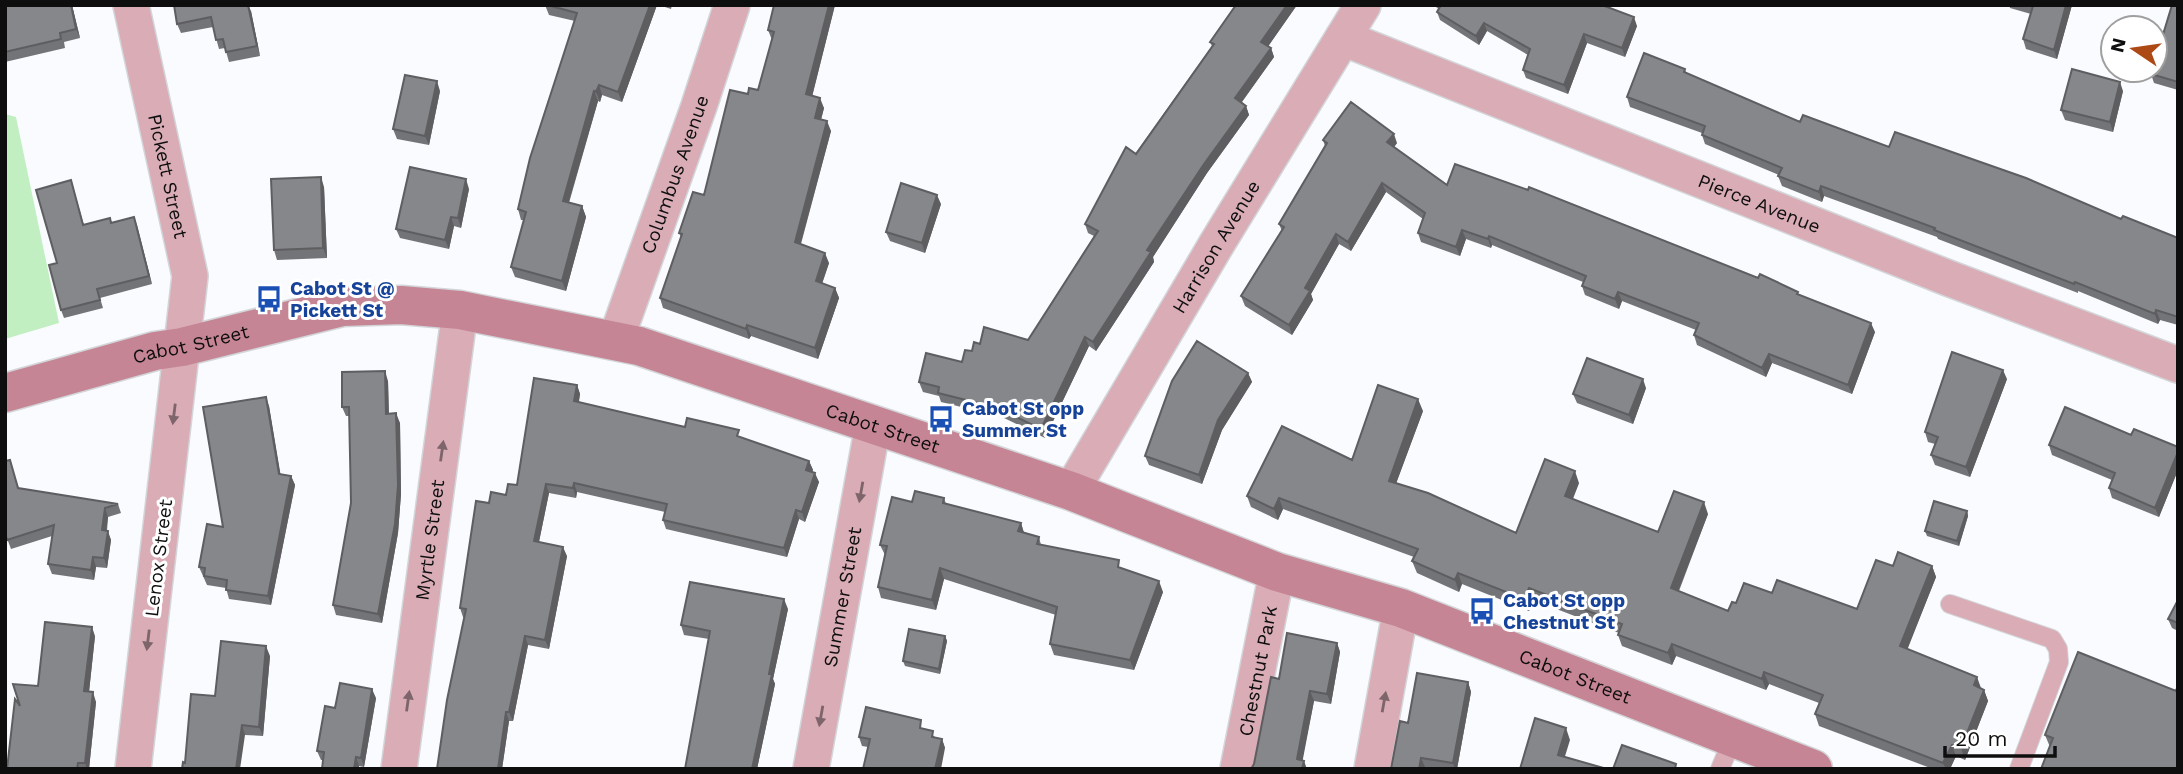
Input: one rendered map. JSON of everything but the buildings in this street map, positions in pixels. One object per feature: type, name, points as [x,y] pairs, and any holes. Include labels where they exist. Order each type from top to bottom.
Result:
[{"type":"main road","name":"Cabot Street","points":[[5,393],[155,351],[342,307],[401,306],[460,310],[639,346],[1072,491],[1277,572],[1401,608],[1727,753],[1813,769]]},
{"type":"street","name":"Pickett Street","points":[[131,5],[190,276],[182,346]]},
{"type":"street","name":"Columbus Avenue","points":[[615,342],[699,107],[732,5]]},
{"type":"street","name":"Harrison Avenue","points":[[1072,491],[1216,245],[1363,5]]},
{"type":"street","name":"Pierce Avenue","points":[[1343,38],[1948,278],[2178,365]]},
{"type":"street","name":"Myrtle Street","points":[[399,769],[460,310]]},
{"type":"street","name":"Lenox Street","points":[[133,769],[182,346]]},
{"type":"street","name":"Summer Street","points":[[811,769],[873,425]]},
{"type":"street","name":"Chestnut Park","points":[[1238,769],[1277,572]]},
{"type":"street","points":[[1372,769],[1401,608]]},
{"type":"lane","points":[[1951,604],[2052,639],[2058,649],[2059,662],[2019,769]]},
{"type":"green space","points":[[5,114],[16,117],[59,323],[5,339]]},
{"type":"place","name":"Cabot St @ Pickett St","points":[[269,299]]},
{"type":"place","name":"Cabot St opp Summer St","points":[[941,419]]},
{"type":"place","name":"Cabot St opp Chestnut St","points":[[1482,611]]}]
